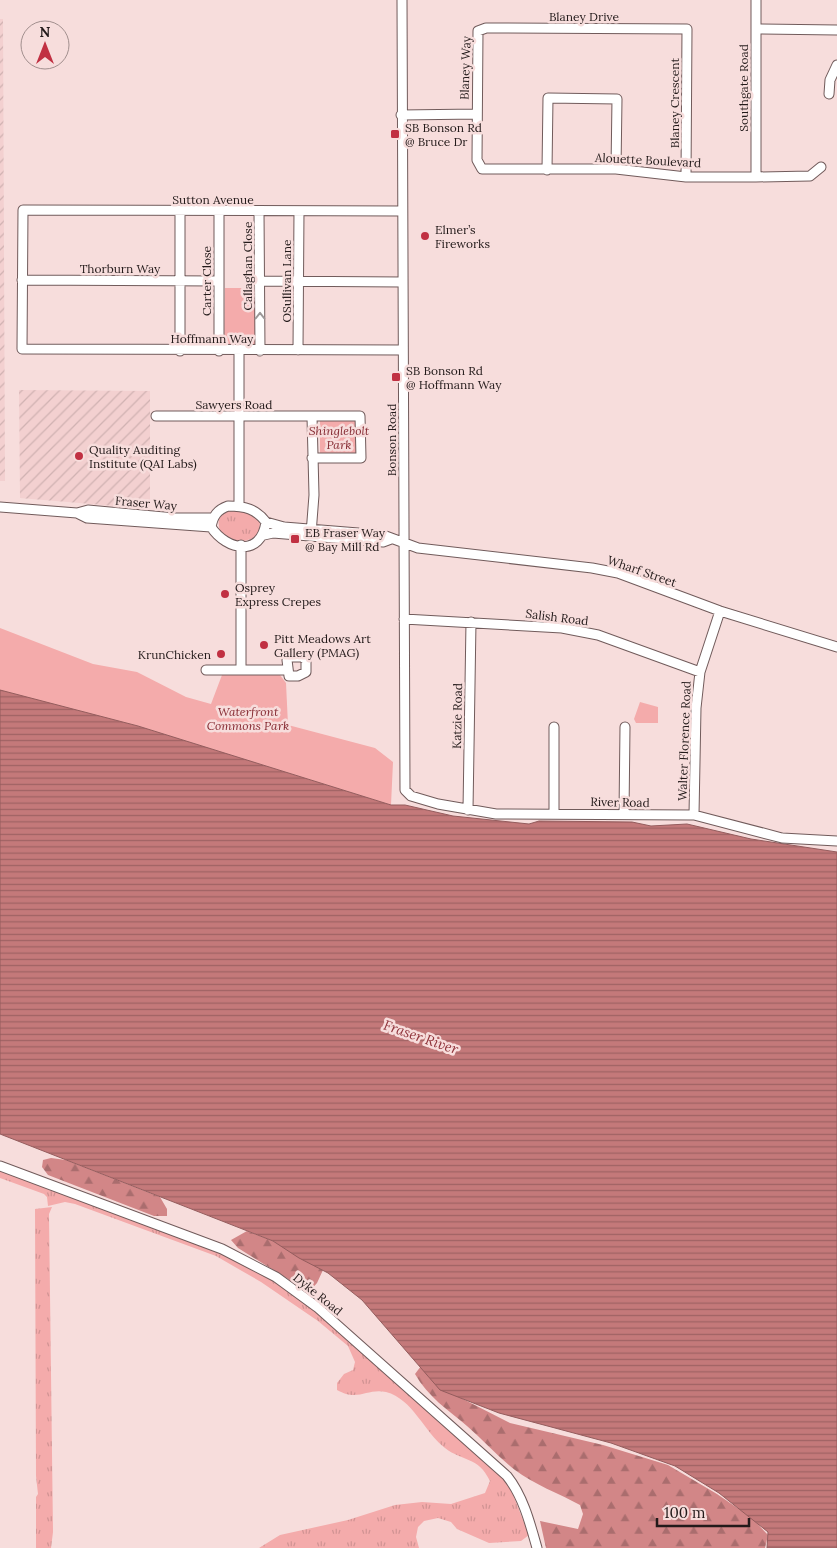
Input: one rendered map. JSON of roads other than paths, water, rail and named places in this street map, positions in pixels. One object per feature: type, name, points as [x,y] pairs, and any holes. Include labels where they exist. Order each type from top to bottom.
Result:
[{"type":"street","name":"Bonson Road","points":[[402,0],[405,790]]},
{"type":"street","name":"Southgate Road","points":[[756,0],[756,177]]},
{"type":"street","name":"Blaney Drive","points":[[480,29],[687,29]]},
{"type":"street","name":"Blaney Way","points":[[479,167],[477,114],[478,33],[480,29]]},
{"type":"street","name":"Blaney Crescent","points":[[686,176],[687,29]]},
{"type":"street","points":[[756,29],[837,30]]},
{"type":"street","points":[[829,94],[830,80],[837,65]]},
{"type":"street","points":[[547,170],[548,98],[617,98],[616,169]]},
{"type":"street","points":[[401,115],[477,114]]},
{"type":"street","name":"Alouette Boulevard","points":[[479,167],[486,170],[616,169],[686,176],[756,177],[810,176],[821,167]]},
{"type":"street","name":"Sutton Avenue","points":[[22,280],[23,210],[402,211]]},
{"type":"street","points":[[180,211],[180,351]]},
{"type":"street","name":"Carter Close","points":[[218,211],[219,351]]},
{"type":"street","name":"Callaghan Close","points":[[259,211],[260,351]]},
{"type":"street","name":"OSullivan Lane","points":[[298,350],[299,211]]},
{"type":"street","name":"Thorburn Way","points":[[22,280],[218,281]]},
{"type":"street","name":"Hoffmann Way","points":[[22,280],[22,349],[180,351],[403,350]]},
{"type":"street","points":[[260,281],[402,282]]},
{"type":"street","points":[[239,506],[240,351]]},
{"type":"street","name":"Sawyers Road","points":[[156,416],[360,416],[361,458],[312,458]]},
{"type":"street","points":[[311,533],[314,495],[312,417]]},
{"type":"street","points":[[311,533],[273,533],[264,536],[255,544],[241,545],[224,542],[212,523],[223,508],[239,506],[254,510],[266,522],[284,527],[311,533],[383,542],[391,539],[404,544]]},
{"type":"street","name":"Fraser Way","points":[[0,507],[77,513],[88,518],[212,523]]},
{"type":"street","points":[[264,536],[266,522]]},
{"type":"street","name":"Wharf Street","points":[[404,544],[418,548],[592,568],[618,573],[720,611],[837,647]]},
{"type":"street","points":[[241,545],[241,670]]},
{"type":"street","name":"Walter Florence Road","points":[[694,814],[696,708],[700,672],[720,611]]},
{"type":"street","name":"Salish Road","points":[[404,619],[547,626],[598,635],[700,672]]},
{"type":"street","name":"Katzie Road","points":[[468,810],[471,622]]},
{"type":"street","points":[[206,670],[288,670]]},
{"type":"street","points":[[554,727],[554,814]]},
{"type":"street","points":[[624,814],[625,727]]},
{"type":"street","name":"River Road","points":[[405,790],[411,796],[468,810],[513,815],[694,814],[782,838],[837,841]]},
{"type":"street","name":"Dyke Road","points":[[0,1166],[222,1249],[276,1277],[317,1307],[507,1476],[515,1486],[524,1505],[537,1548]]},
{"type":"water","name":"Fraser River","points":[[0,690],[138,726],[391,805],[405,805],[453,816],[529,824],[539,821],[632,822],[651,826],[687,824],[751,839],[837,852],[837,1548],[767,1548],[768,1532],[719,1493],[675,1466],[611,1443],[499,1413],[440,1390],[362,1300],[328,1273],[299,1258],[273,1241],[0,1134]]},
{"type":"place","name":"SB Bonson Rd @ Bruce Dr","points":[[395,134]]},
{"type":"place","name":"Elmer’s Fireworks","points":[[425,236]]},
{"type":"place","name":"SB Bonson Rd @ Hoffmann Way","points":[[396,377]]},
{"type":"place","name":"Quality Auditing Institute (QAI Labs)","points":[[79,456]]},
{"type":"place","name":"EB Fraser Way @ Bay Mill Rd","points":[[295,539]]},
{"type":"place","name":"Osprey Express Crepes","points":[[225,594]]},
{"type":"place","name":"Pitt Meadows Art Gallery (PMAG)","points":[[264,645]]},
{"type":"place","name":"KrunChicken","points":[[221,654]]},
{"type":"park label","name":"Shinglebolt Park","points":[[339,437]]},
{"type":"park label","name":"Waterfront Commons Park","points":[[248,718]]}]
